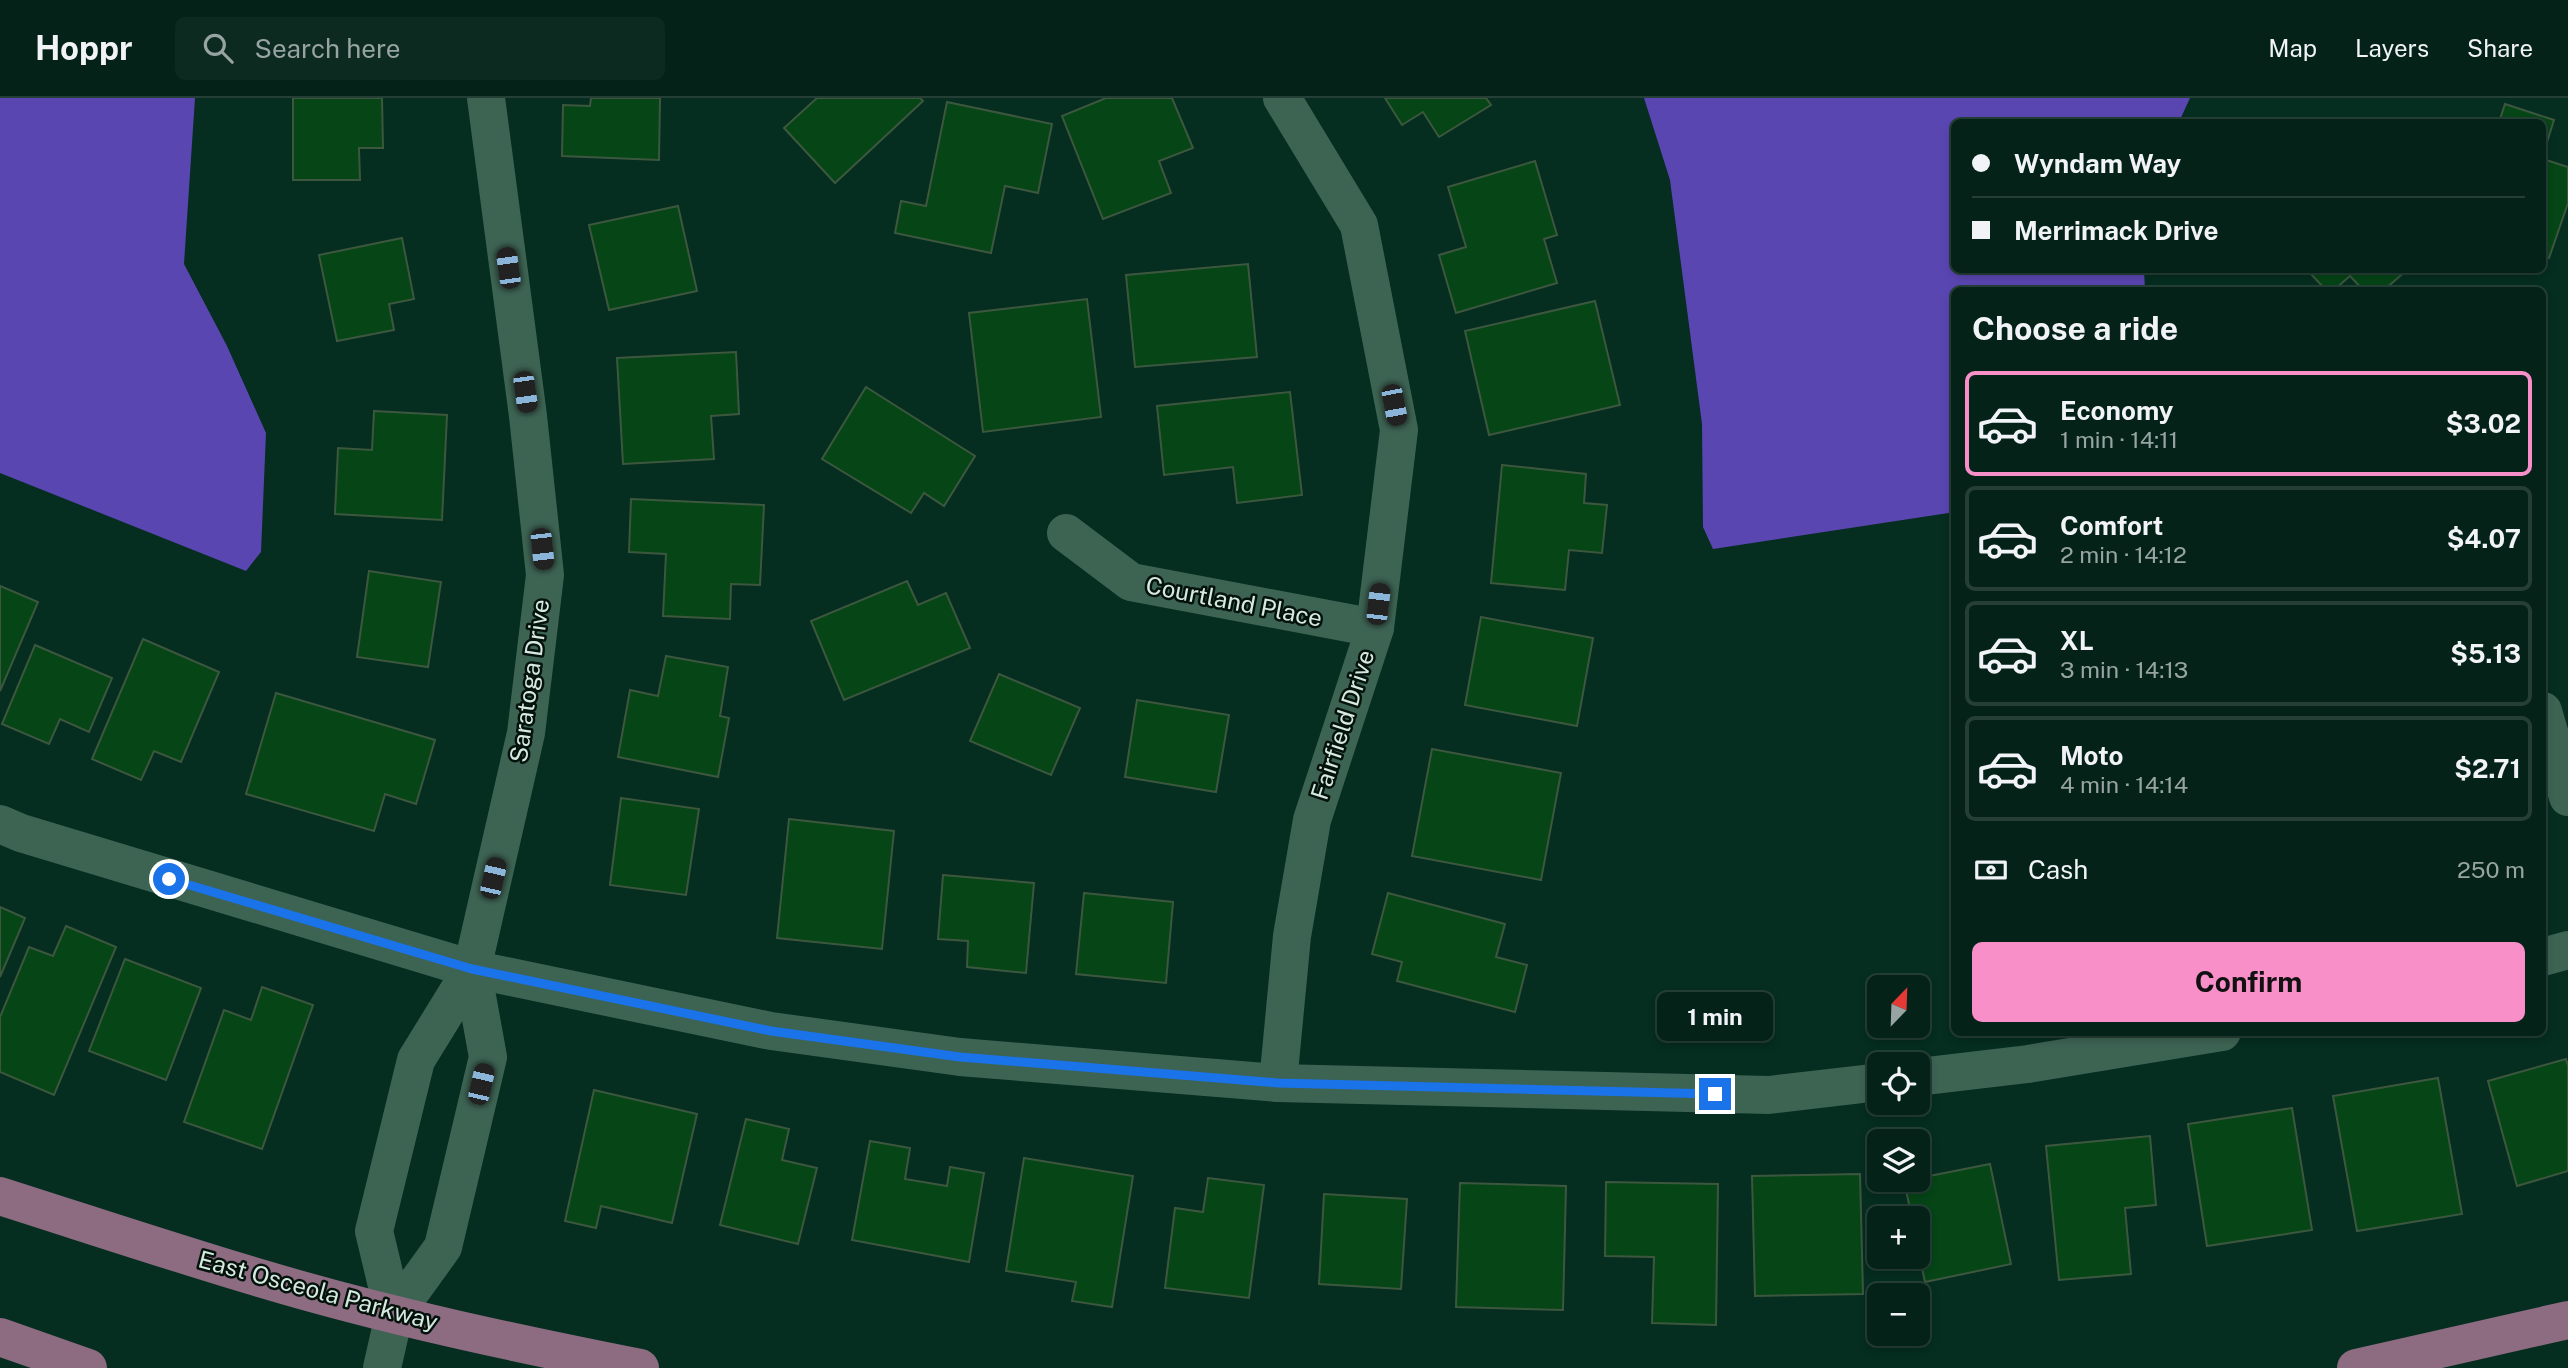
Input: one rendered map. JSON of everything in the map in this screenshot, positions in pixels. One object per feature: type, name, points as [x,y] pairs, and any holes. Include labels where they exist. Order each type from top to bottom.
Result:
[{"type":"main road","name":"East Osceola Parkway","points":[[0,1196],[264,1280],[394,1315],[518,1344],[640,1368]]},
{"type":"main road","points":[[2374,1366],[2568,1320]]},
{"type":"main road","points":[[0,1338],[88,1368]]},
{"type":"street","name":"Saratoga Drive","points":[[472,969],[526,733],[545,575],[528,416],[486,98]]},
{"type":"street","name":"Fairfield Drive","points":[[1278,1083],[1292,936],[1312,820],[1375,628],[1399,430],[1359,225],[1282,98]]},
{"type":"street","name":"Courtland Place","points":[[1066,533],[1131,582],[1375,628]]},
{"type":"street","points":[[2546,721],[2568,797]]},
{"type":"street","points":[[0,824],[100,858],[472,969],[771,1031],[960,1057],[1278,1083],[1769,1095],[1867,1084]]},
{"type":"street","points":[[2546,956],[2568,950]]},
{"type":"street","points":[[394,1315],[374,1231],[416,1060],[472,969]]},
{"type":"street","points":[[382,1368],[394,1315],[443,1247],[488,1057],[472,969]]},
{"type":"street","points":[[1930,1076],[2028,1064],[2198,1036]]},
{"type":"shaded area","points":[[0,98],[195,98],[184,264],[227,346],[266,433],[261,552],[246,571],[0,473]]},
{"type":"shaded area","points":[[1644,98],[2190,98],[2180,119],[1951,119],[1951,273],[2144,273],[2145,287],[1951,287],[1951,513],[1713,549],[1703,527],[1702,424],[1670,180]]},
{"type":"building","points":[[293,98],[382,98],[383,148],[359,148],[360,180],[293,180]]},
{"type":"building","points":[[591,98],[660,98],[659,160],[562,156],[563,105],[590,106]]},
{"type":"building","points":[[817,98],[920,98],[923,101],[835,183],[784,128]]},
{"type":"building","points":[[1106,98],[1172,98],[1193,148],[1159,161],[1171,193],[1103,219],[1062,116]]},
{"type":"building","points":[[1385,98],[1486,98],[1491,105],[1439,137],[1423,112],[1402,125]]},
{"type":"building","points":[[947,102],[1052,124],[1038,193],[1005,186],[991,253],[895,233],[901,201],[926,206]]},
{"type":"building","points":[[2505,104],[2554,120],[2546,145],[2546,119],[2500,119]]},
{"type":"building","points":[[2546,160],[2568,167],[2568,203],[2549,258],[2546,257]]},
{"type":"building","points":[[1535,161],[1557,235],[1544,239],[1557,283],[1456,313],[1439,255],[1466,247],[1448,187]]},
{"type":"building","points":[[678,206],[697,291],[609,310],[589,225]]},
{"type":"building","points":[[402,238],[414,299],[389,304],[394,330],[337,341],[319,255]]},
{"type":"building","points":[[1248,264],[1257,357],[1135,367],[1126,275]]},
{"type":"building","points":[[2310,273],[2404,273],[2387,287],[2360,287],[2350,276],[2337,287],[2323,287]]},
{"type":"building","points":[[1087,299],[1101,417],[983,432],[969,313]]},
{"type":"building","points":[[1595,301],[1620,405],[1489,435],[1465,331]]},
{"type":"building","points":[[736,352],[739,414],[711,416],[714,459],[623,464],[617,358]]},
{"type":"building","points":[[866,387],[975,456],[944,506],[924,493],[911,513],[822,459]]},
{"type":"building","points":[[1290,392],[1302,495],[1237,503],[1233,467],[1164,475],[1157,406]]},
{"type":"building","points":[[374,411],[447,415],[442,520],[335,514],[338,448],[372,450]]},
{"type":"building","points":[[1502,465],[1586,474],[1584,503],[1607,505],[1602,553],[1569,550],[1565,590],[1491,583]]},
{"type":"building","points":[[631,499],[764,505],[760,585],[731,584],[730,619],[663,616],[666,554],[629,552]]},
{"type":"building","points":[[369,571],[441,582],[428,667],[357,657]]},
{"type":"building","points":[[907,581],[918,605],[946,593],[970,648],[844,700],[811,621]]},
{"type":"building","points":[[0,586],[38,602],[0,691]]},
{"type":"building","points":[[1481,617],[1593,638],[1577,726],[1465,705]]},
{"type":"building","points":[[143,639],[219,672],[181,762],[154,751],[141,780],[92,759]]},
{"type":"building","points":[[35,645],[112,678],[89,732],[60,719],[49,744],[2,724]]},
{"type":"building","points":[[666,656],[728,667],[720,716],[729,718],[718,777],[618,757],[630,690],[658,696]]},
{"type":"building","points":[[999,674],[1080,708],[1051,775],[970,741]]},
{"type":"building","points":[[276,693],[435,740],[416,804],[385,794],[374,831],[246,794]]},
{"type":"building","points":[[1137,700],[1229,715],[1216,792],[1125,777]]},
{"type":"building","points":[[1432,749],[1561,773],[1541,880],[1412,856]]},
{"type":"building","points":[[621,798],[699,809],[686,895],[610,885]]},
{"type":"building","points":[[789,819],[894,831],[882,949],[777,938]]},
{"type":"building","points":[[943,875],[1034,883],[1026,973],[967,967],[968,941],[938,939]]},
{"type":"building","points":[[1084,893],[1173,902],[1166,983],[1076,974]]},
{"type":"building","points":[[1388,893],[1505,924],[1496,957],[1527,965],[1515,1012],[1397,981],[1402,962],[1372,954]]},
{"type":"building","points":[[0,907],[25,918],[0,977]]},
{"type":"building","points":[[66,926],[116,947],[54,1095],[0,1072],[0,1017],[29,947],[53,956]]},
{"type":"building","points":[[125,959],[201,988],[166,1080],[89,1051]]},
{"type":"building","points":[[262,987],[313,1005],[262,1149],[184,1122],[224,1010],[251,1020]]},
{"type":"building","points":[[2566,1059],[2568,1171],[2517,1186],[2488,1081]]},
{"type":"building","points":[[2438,1078],[2462,1214],[2357,1231],[2333,1096]]},
{"type":"building","points":[[594,1090],[697,1114],[672,1223],[601,1206],[596,1228],[565,1221]]},
{"type":"building","points":[[2292,1108],[2312,1230],[2207,1246],[2188,1124]]},
{"type":"building","points":[[746,1119],[789,1129],[782,1160],[817,1168],[798,1244],[720,1225]]},
{"type":"building","points":[[2150,1136],[2156,1205],[2125,1208],[2131,1274],[2059,1280],[2046,1146]]},
{"type":"building","points":[[870,1141],[910,1148],[905,1179],[947,1186],[950,1167],[984,1173],[969,1262],[852,1240]]},
{"type":"building","points":[[1024,1158],[1133,1176],[1112,1307],[1072,1301],[1076,1282],[1006,1271]]},
{"type":"building","points":[[1990,1164],[2011,1264],[1925,1282],[1922,1269],[1930,1269],[1930,1206],[1909,1206],[1906,1192],[1930,1192],[1930,1176]]},
{"type":"building","points":[[1860,1174],[1863,1294],[1755,1296],[1752,1176]]},
{"type":"building","points":[[1208,1178],[1264,1185],[1249,1298],[1165,1288],[1175,1208],[1203,1212]]},
{"type":"building","points":[[1606,1182],[1718,1184],[1716,1325],[1652,1323],[1654,1257],[1605,1256]]},
{"type":"building","points":[[1460,1183],[1566,1186],[1563,1310],[1456,1307]]},
{"type":"building","points":[[1324,1194],[1407,1199],[1401,1289],[1319,1284]]},
{"type":"route","points":[[169,879],[472,969],[771,1031],[960,1057],[1278,1083],[1715,1094]]}]
